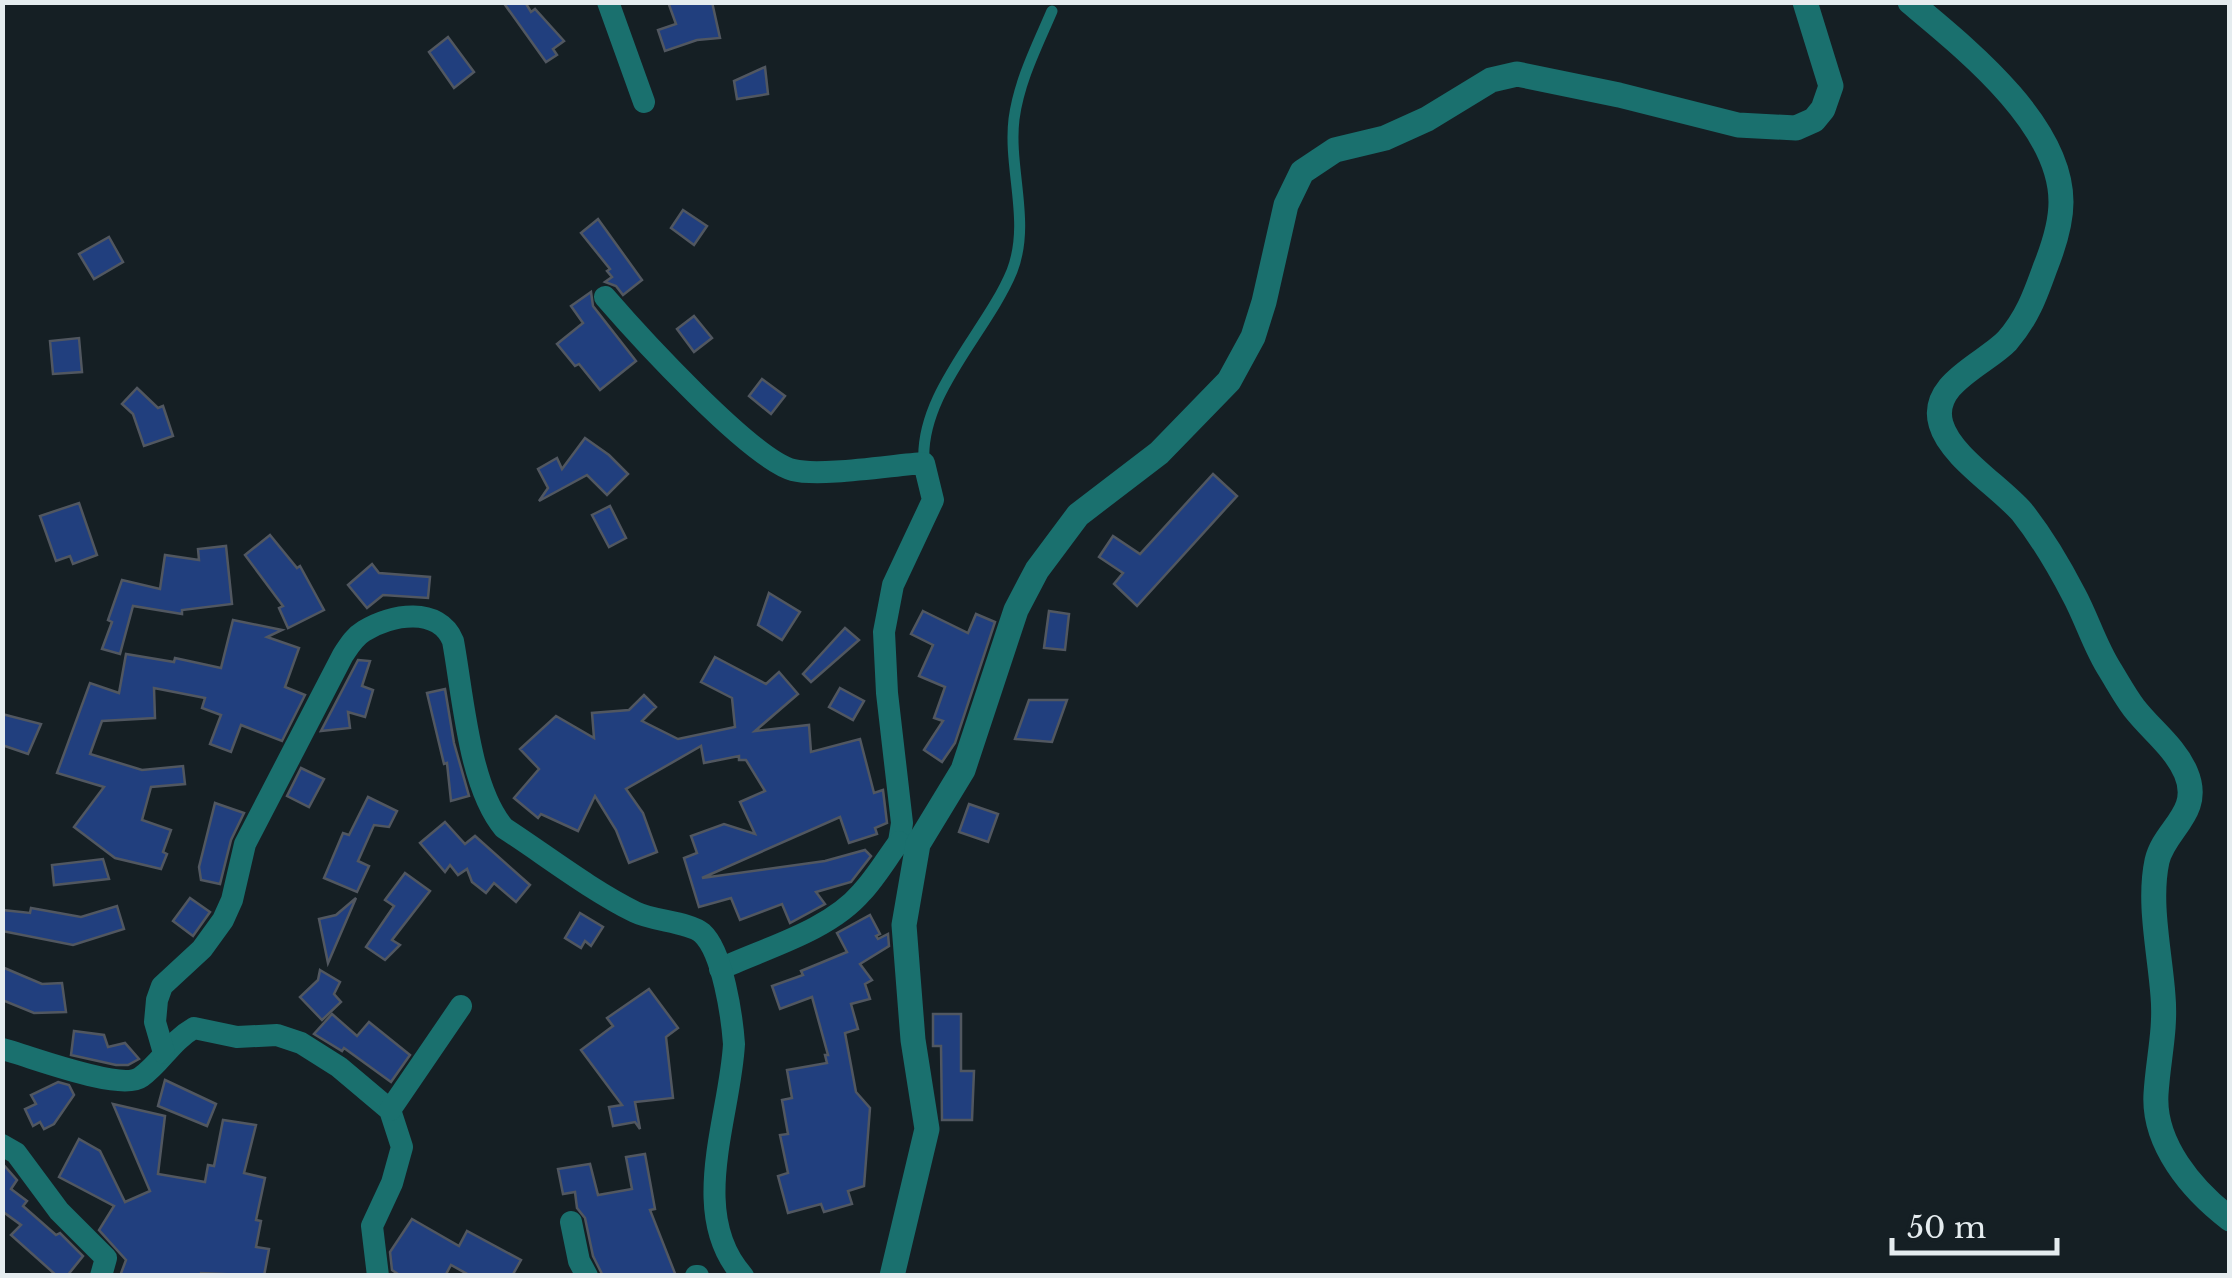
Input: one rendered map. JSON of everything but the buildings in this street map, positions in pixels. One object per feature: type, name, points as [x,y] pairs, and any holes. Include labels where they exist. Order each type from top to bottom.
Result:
[{"type":"street","points":[[608,2],[644,102]]},
{"type":"street","points":[[720,969],[836,915],[908,843],[963,770],[1016,610],[1038,570],[1078,515],[1160,453],[1229,381],[1253,337],[1286,205],[1302,172],[1335,150],[1386,138],[1427,119],[1491,80],[1517,74],[1738,125],[1796,128],[1814,120],[1824,109],[1830,86],[1805,2]]},
{"type":"street","points":[[1910,2],[1982,66],[2016,103],[2042,139],[2055,172],[2061,201],[2054,242],[2030,311],[2004,344],[1950,386],[1942,399],[1939,420],[1948,442],[2022,513],[2073,592],[2106,665],[2135,709],[2177,755],[2188,776],[2191,796],[2181,823],[2158,854],[2154,879],[2166,1027],[2156,1094],[2157,1114],[2172,1156],[2188,1178],[2230,1219]]},
{"type":"street","points":[[605,297],[686,384],[790,470],[924,463],[933,500],[892,585],[884,632],[886,693],[902,824],[908,843],[904,925],[912,1040],[927,1129],[892,1276]]},
{"type":"street","points":[[164,1053],[155,1022],[162,986],[202,949],[223,920],[232,900],[244,844],[343,655],[354,638],[366,630],[397,619],[420,616],[438,620],[448,630],[484,800],[504,828],[614,900],[650,918],[703,934],[720,969],[733,1020],[734,1044],[714,1191],[716,1228],[726,1254],[743,1276]]},
{"type":"street","points":[[390,1110],[461,1006]]},
{"type":"street","points":[[2,1049],[101,1080],[128,1084],[141,1077],[194,1028],[237,1037],[276,1035],[301,1043],[340,1068],[390,1110],[402,1147],[392,1183],[372,1226],[378,1276]]},
{"type":"street","points":[[2,1145],[16,1152],[59,1211],[106,1258],[101,1276]]},
{"type":"street","points":[[570,1222],[579,1261],[587,1276]]},
{"type":"lane","points":[[924,463],[922,444],[928,422],[956,365],[992,310],[1012,270],[1019,244],[1014,118],[1027,68],[1052,11]]}]
